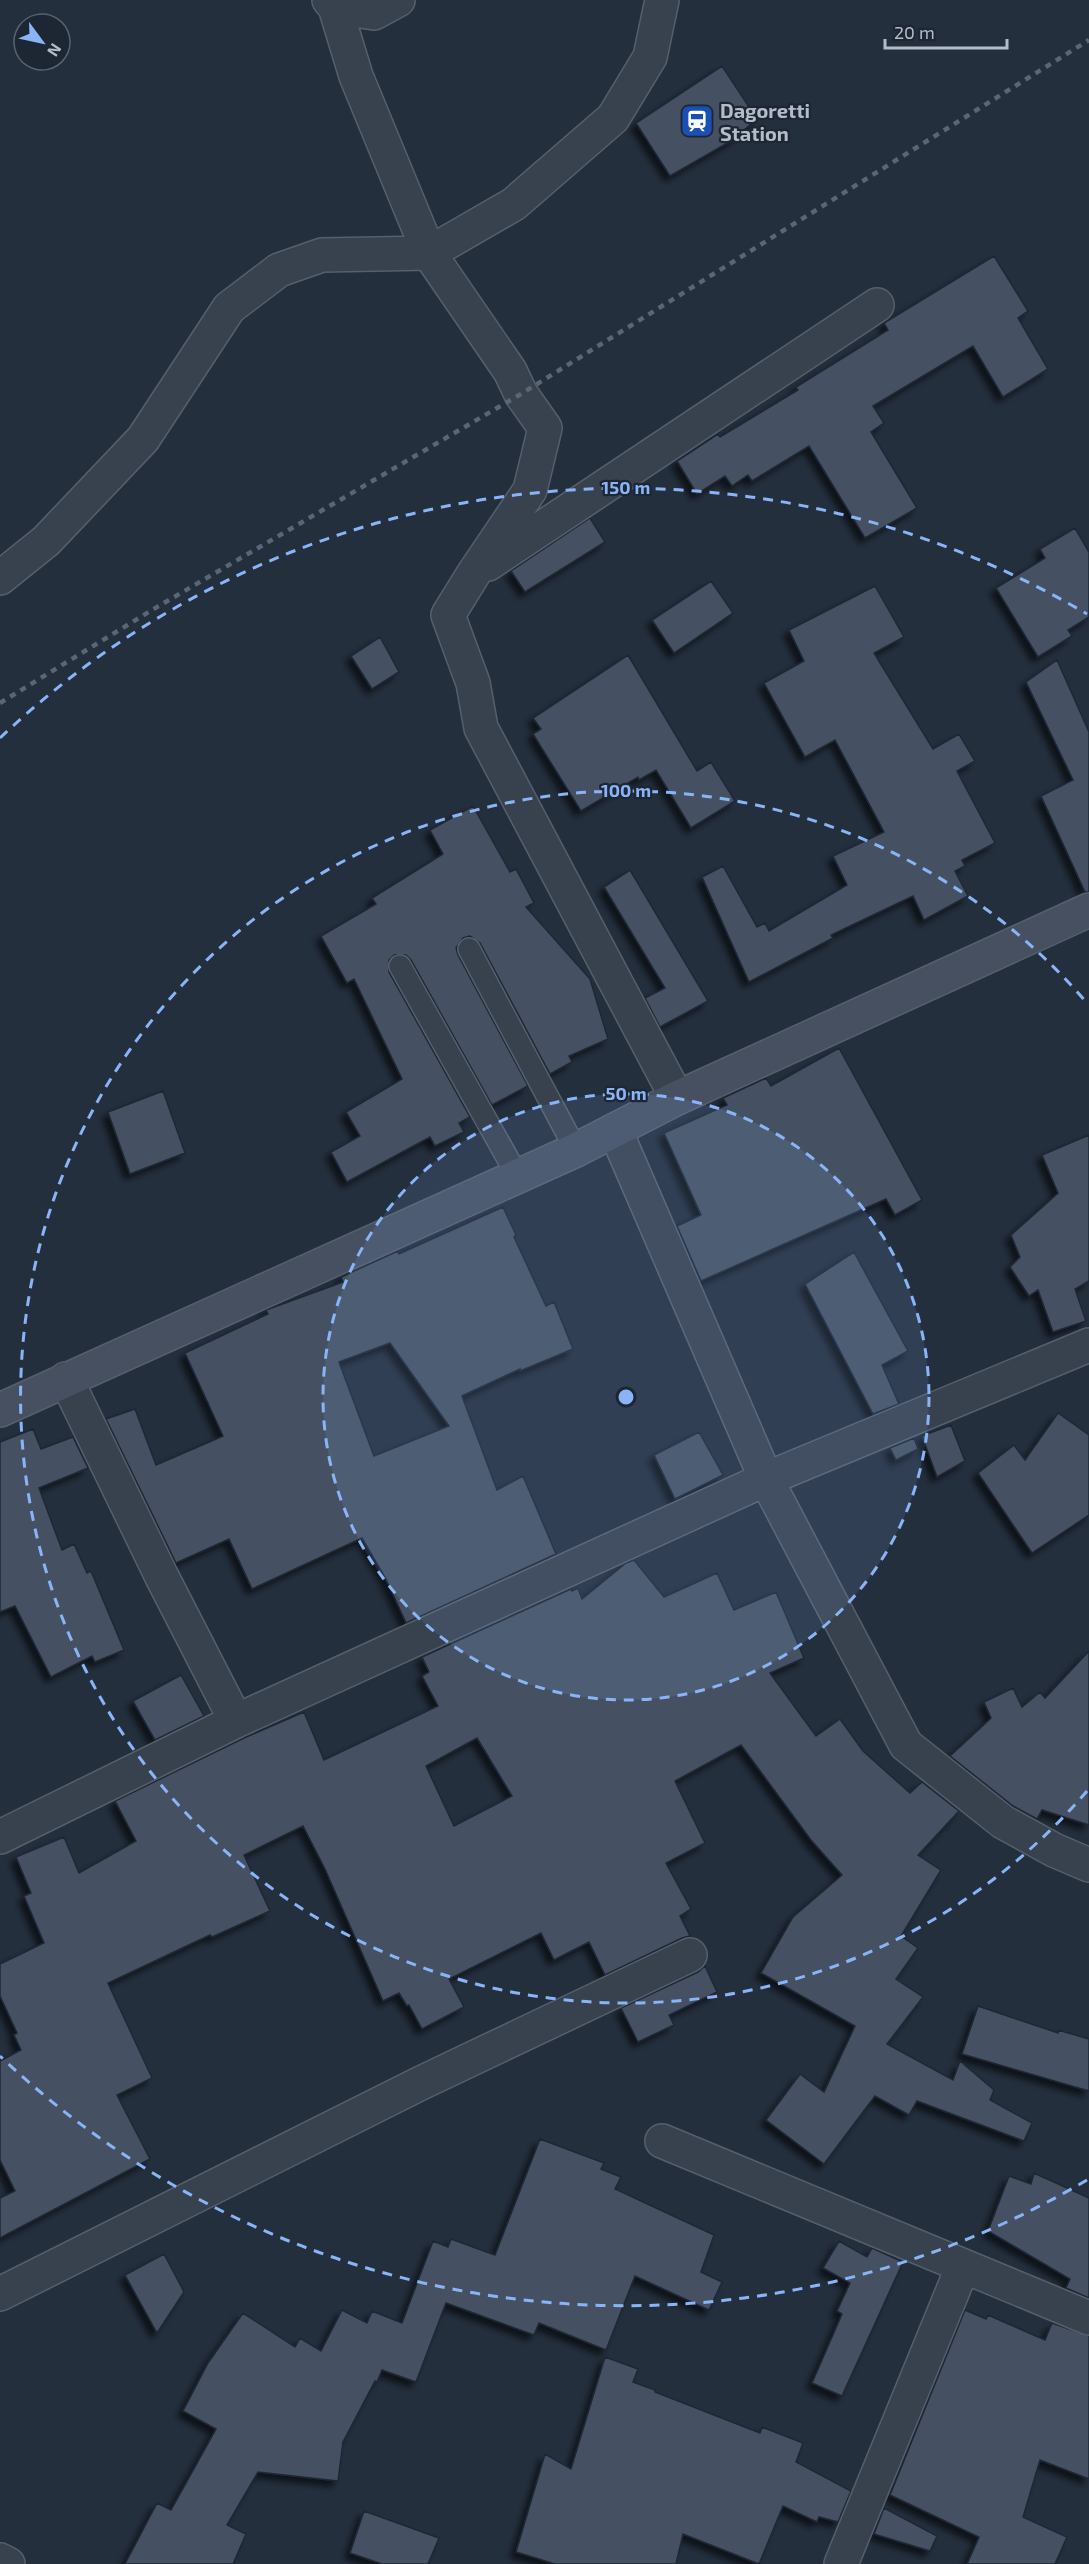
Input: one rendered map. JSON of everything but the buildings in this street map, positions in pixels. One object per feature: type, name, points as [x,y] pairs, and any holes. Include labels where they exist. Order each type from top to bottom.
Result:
[{"type":"main road","points":[[0,1410],[576,1150],[677,1098],[1089,910]]},
{"type":"street","points":[[332,3],[374,13],[398,0]]},
{"type":"street","points":[[0,578],[46,541],[143,439],[229,308],[279,270],[322,255],[429,253],[514,204],[613,117],[650,57],[662,0]]},
{"type":"street","points":[[332,3],[356,76],[429,253],[510,371],[521,394],[545,428],[530,490],[448,615],[473,683],[481,728],[677,1098]]},
{"type":"street","points":[[474,573],[877,305]]},
{"type":"street","points":[[615,1130],[766,1479],[906,1745],[1003,1822],[1054,1850],[1089,1865]]},
{"type":"street","points":[[0,1837],[236,1721],[766,1479],[1089,1345]]},
{"type":"street","points":[[66,1379],[236,1721]]},
{"type":"street","points":[[0,2294],[421,2083],[690,1955]]},
{"type":"street","points":[[662,2141],[1089,2318]]},
{"type":"street","points":[[841,2564],[963,2265]]},
{"type":"street","points":[[0,2560],[8,2564]]},
{"type":"lane","points":[[469,949],[576,1150]]},
{"type":"lane","points":[[400,966],[517,1175]]},
{"type":"railway","points":[[0,703],[152,610],[521,394],[1089,40]]},
{"type":"place","name":"Dagoretti Station","points":[[697,121]]}]
